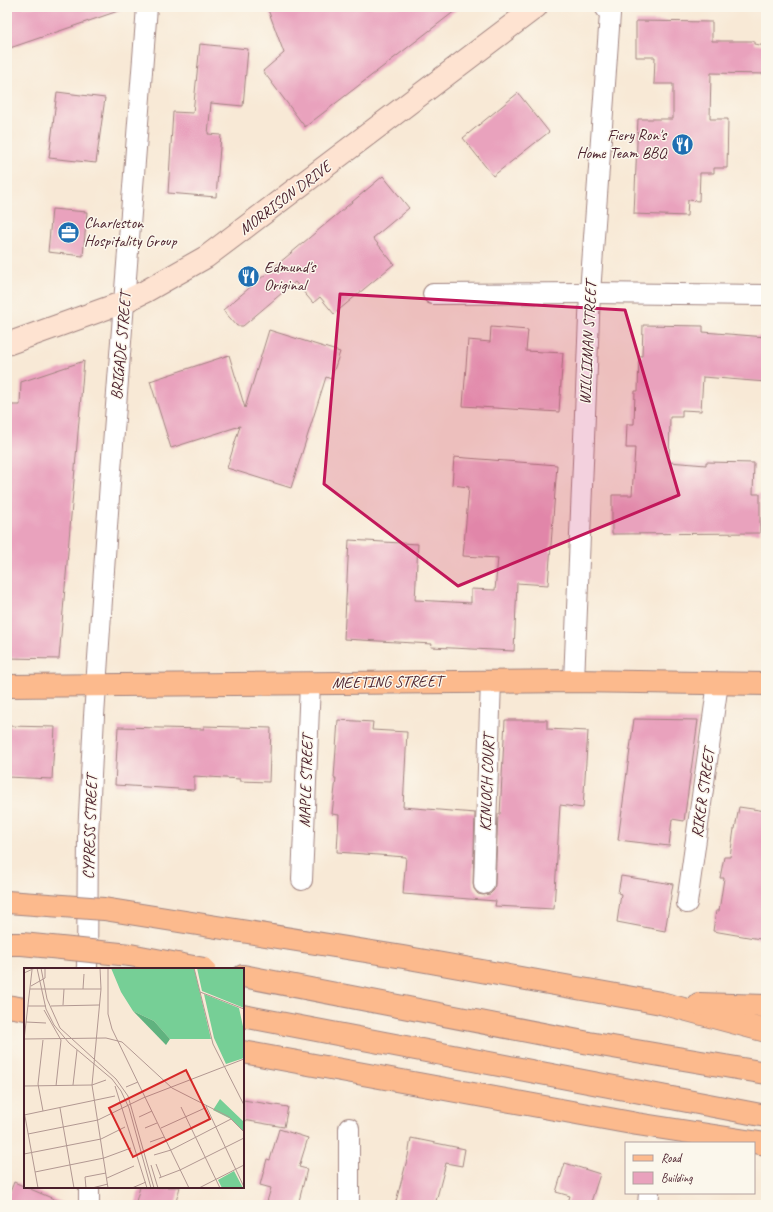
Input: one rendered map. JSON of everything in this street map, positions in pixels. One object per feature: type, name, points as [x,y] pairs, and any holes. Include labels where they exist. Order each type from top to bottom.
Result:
[{"type":"main road","name":"MORRISON DRIVE","points":[[7,344],[124,302],[206,257],[536,7]]},
{"type":"main road","name":"MEETING STREET","points":[[7,686],[491,681],[766,684]]},
{"type":"main road","points":[[7,902],[104,909],[403,957],[661,1003],[766,1031]]},
{"type":"main road","points":[[7,944],[22,944],[130,954],[199,968]]},
{"type":"main road","points":[[244,976],[589,1043],[766,1073]]},
{"type":"main road","points":[[661,1003],[766,1006]]},
{"type":"main road","points":[[7,1006],[24,1009]]},
{"type":"main road","points":[[244,1016],[766,1116]]},
{"type":"main road","points":[[244,1052],[637,1124],[753,1142]]},
{"type":"main road","points":[[755,1142],[766,1144]]},
{"type":"street","name":"BRIGADE STREET","points":[[96,686],[109,490],[147,7]]},
{"type":"street","name":"WILLIIMAN STREET","points":[[574,681],[590,293],[610,14],[605,7]]},
{"type":"street","points":[[433,294],[590,293],[766,295]]},
{"type":"street","name":"KINLOCH COURT","points":[[484,884],[491,681]]},
{"type":"street","name":"MAPLE STREET","points":[[302,880],[310,683]]},
{"type":"street","name":"RIKER STREET","points":[[687,903],[718,683]]},
{"type":"street","name":"CYPRESS STREET","points":[[87,968],[88,835],[96,686]]},
{"type":"street","points":[[349,1128],[349,1205]]},
{"type":"street","points":[[89,1188],[89,1205]]},
{"type":"street","points":[[648,1205],[649,1194]]},
{"type":"highlighted area","points":[[340,294],[625,310],[679,495],[458,586],[324,484]]},
{"type":"building","points":[[7,7],[121,7],[121,10],[7,49]]},
{"type":"building","points":[[267,7],[460,7],[305,127],[263,71],[284,53]]},
{"type":"building","points":[[636,21],[712,22],[712,41],[754,41],[754,44],[766,46],[766,74],[711,73],[710,119],[728,119],[727,168],[714,168],[714,173],[700,173],[699,201],[688,200],[687,216],[634,214],[638,119],[673,119],[673,84],[654,84],[655,57],[636,57]]},
{"type":"building","points":[[200,44],[248,49],[243,106],[211,103],[208,134],[221,135],[216,197],[168,193],[173,112],[193,113]]},
{"type":"building","points":[[57,92],[105,98],[96,163],[49,158]]},
{"type":"building","points":[[518,93],[549,132],[493,176],[463,138]]},
{"type":"building","points":[[383,176],[409,208],[373,238],[394,264],[334,314],[320,297],[313,303],[295,282],[243,326],[237,326],[223,310]]},
{"type":"building","name":"Charleston Hospitality Group","points":[[52,209],[87,212],[83,256],[48,252]]},
{"type":"building","points":[[643,325],[703,326],[703,332],[766,337],[766,382],[703,377],[701,411],[682,410],[682,417],[670,417],[669,462],[706,465],[706,462],[754,463],[753,494],[760,494],[760,533],[612,534],[612,495],[632,495],[635,448],[626,448],[627,424],[634,424],[635,391],[638,391],[639,356],[642,356]]},
{"type":"building","points":[[491,327],[528,330],[526,351],[563,353],[559,412],[463,406],[468,340],[490,342]]},
{"type":"building","points":[[269,330],[340,352],[331,379],[326,377],[291,488],[227,468],[240,426],[171,448],[150,381],[229,355],[245,408]]},
{"type":"building","points":[[84,361],[59,659],[7,658],[7,405],[20,405],[21,382]]},
{"type":"building","points":[[454,457],[557,465],[548,585],[517,583],[514,651],[431,647],[432,644],[344,639],[349,540],[418,544],[415,600],[471,603],[471,589],[495,590],[498,558],[463,556],[469,487],[452,485]]},
{"type":"building","points":[[634,719],[698,720],[684,821],[672,819],[669,846],[618,840]]},
{"type":"building","points":[[338,720],[373,722],[372,730],[407,732],[403,807],[475,813],[473,884],[474,889],[478,894],[483,895],[490,894],[494,890],[495,884],[498,814],[500,814],[505,720],[547,720],[547,729],[588,731],[583,808],[560,805],[554,909],[495,906],[496,901],[403,894],[406,857],[337,852],[339,815],[332,814],[336,778],[334,778]]},
{"type":"building","points":[[7,726],[55,727],[52,779],[7,777]]},
{"type":"building","points":[[204,726],[271,728],[269,782],[240,781],[240,779],[194,776],[194,790],[115,785],[118,727],[204,729]]},
{"type":"building","points":[[739,807],[766,811],[766,940],[713,931],[716,911],[719,911],[724,878],[720,878],[724,857],[730,857]]},
{"type":"building","points":[[621,876],[673,884],[665,931],[617,922],[621,894],[618,893]]},
{"type":"building","points":[[244,1100],[288,1107],[284,1127],[244,1120]]},
{"type":"building","points":[[279,1129],[308,1138],[299,1167],[307,1169],[298,1205],[266,1205],[271,1188],[260,1185],[267,1159],[270,1160]]},
{"type":"building","points":[[411,1138],[465,1149],[462,1166],[446,1163],[435,1205],[395,1205],[408,1156]]},
{"type":"building","points":[[565,1163],[600,1174],[590,1205],[567,1205],[570,1196],[556,1192]]},
{"type":"building","points":[[14,1182],[24,1186],[24,1188],[28,1188],[68,1205],[7,1205],[7,1200]]},
{"type":"building","points":[[140,1188],[180,1188],[175,1205],[135,1205]]},
{"type":"place","name":"Fiery Ron's Home Team BBQ","points":[[682,144]]},
{"type":"place","name":"Charleston Hospitality Group","points":[[68,232]]},
{"type":"place","name":"Edmund's Original","points":[[249,276]]}]
